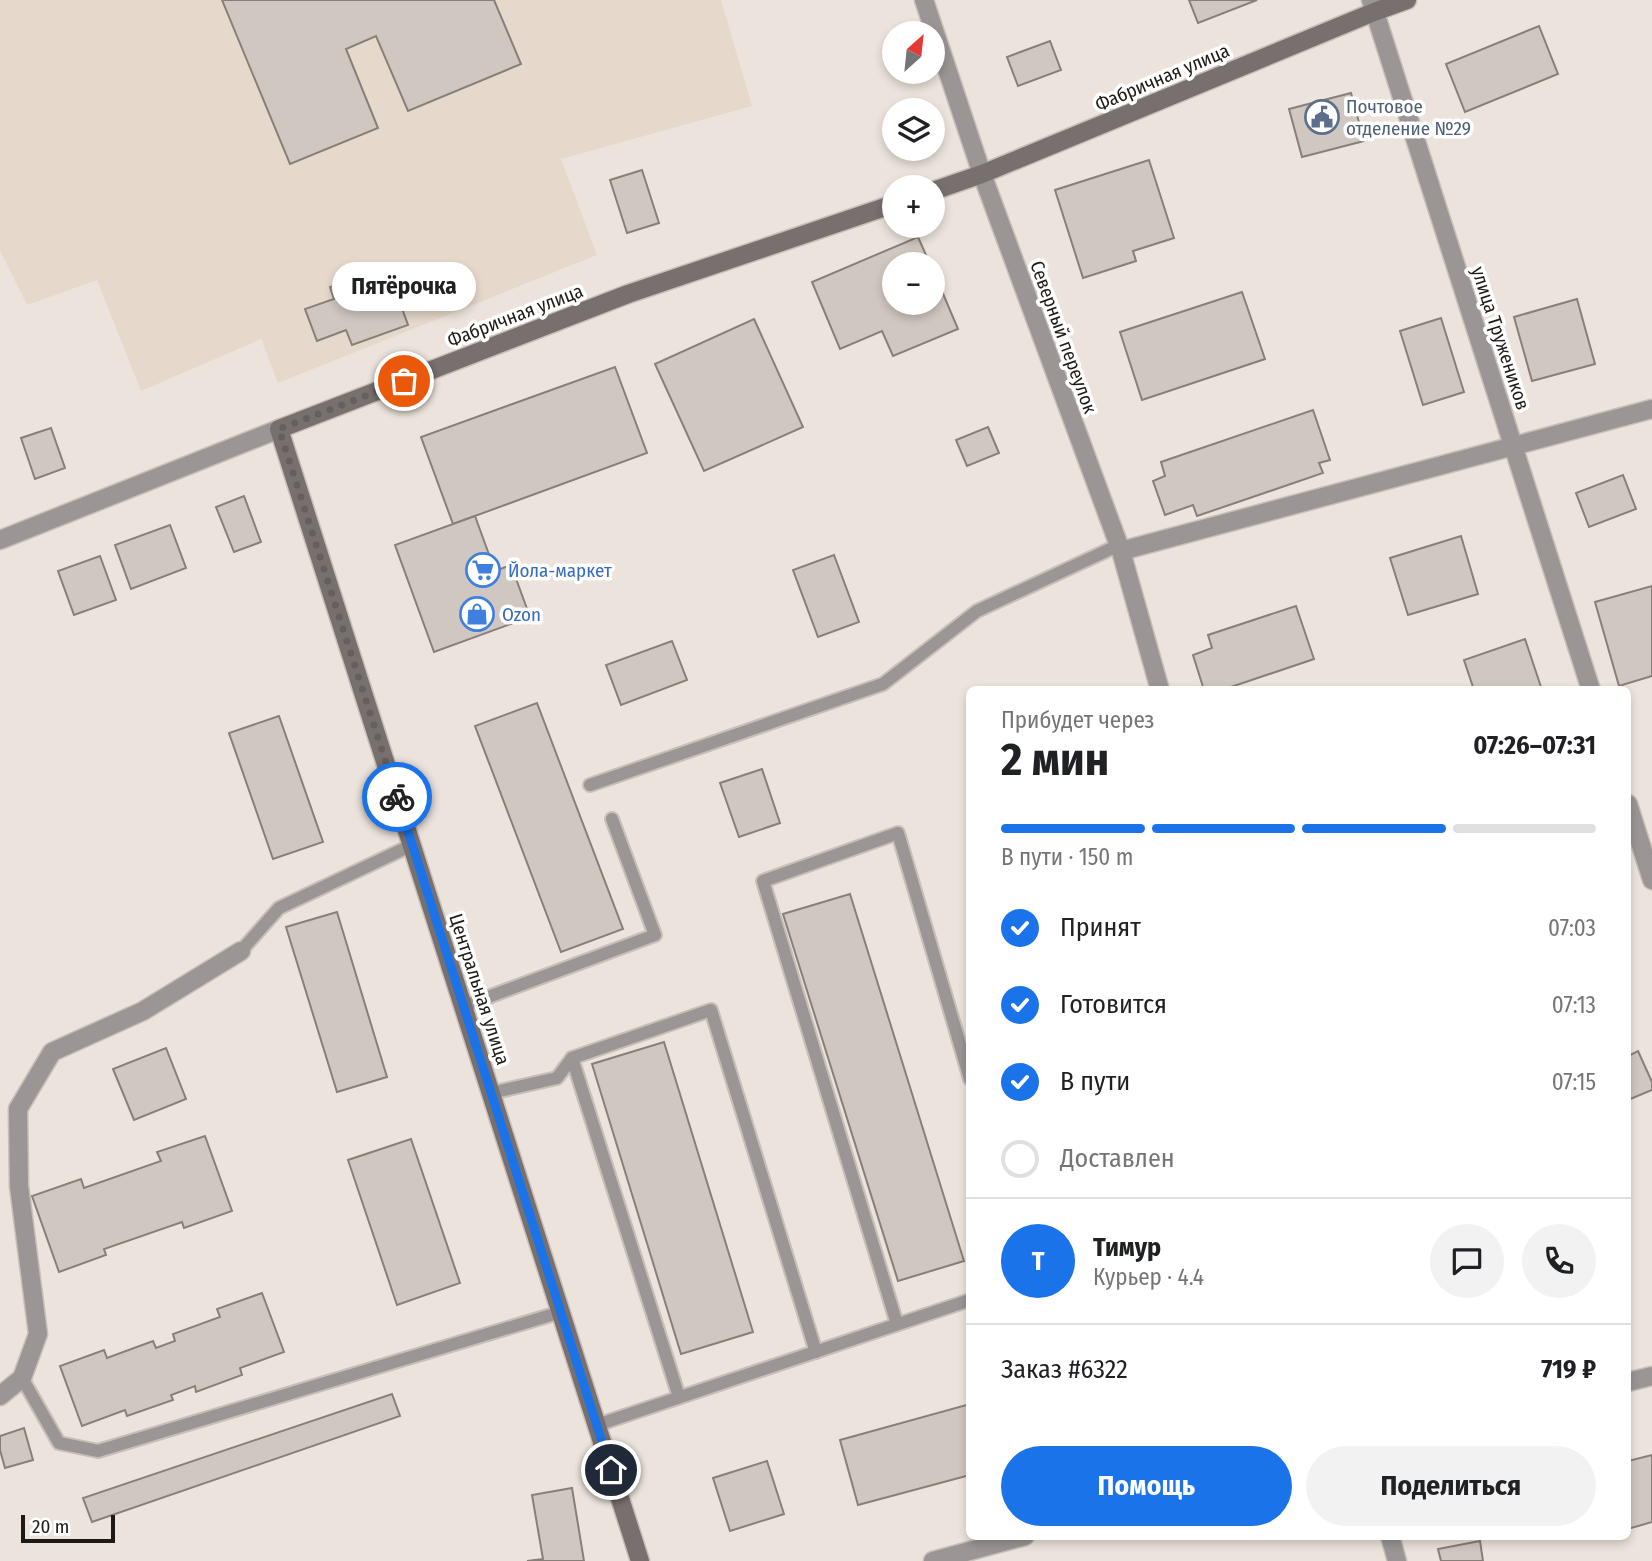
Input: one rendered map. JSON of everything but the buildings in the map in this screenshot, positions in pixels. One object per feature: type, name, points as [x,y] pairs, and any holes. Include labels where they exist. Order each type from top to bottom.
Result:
[{"type":"street","name":"Северный переулок","points":[[924,0],[982,174],[1120,548],[1159,686]]},
{"type":"street","name":"Фабричная улица","points":[[945,187],[982,174],[1372,6],[1408,0]]},
{"type":"street","name":"улица Тружеников","points":[[1372,6],[1590,686]]},
{"type":"street","name":"Фабричная улица","points":[[0,540],[628,294],[882,208]]},
{"type":"street","points":[[1120,548],[1652,409]]},
{"type":"street","name":"Центральная улица","points":[[279,429],[640,1561]]},
{"type":"street","points":[[1631,814],[1652,880]]},
{"type":"street","points":[[0,1396],[22,1378],[38,1334],[19,1186],[18,1109],[52,1052],[142,1011],[241,951]]},
{"type":"street","points":[[1631,1381],[1652,1377]]},
{"type":"street","points":[[933,1561],[1010,1540]]},
{"type":"street","points":[[1391,1540],[1397,1561]]},
{"type":"lane","points":[[590,785],[883,684],[977,611],[1120,548]]},
{"type":"lane","points":[[464,1006],[655,935],[612,819]]},
{"type":"lane","points":[[897,1324],[763,881],[898,833],[966,1065]]},
{"type":"lane","points":[[241,951],[279,908],[412,845]]},
{"type":"lane","points":[[491,1093],[557,1078],[572,1058],[710,1010],[816,1352]]},
{"type":"lane","points":[[572,1058],[679,1397]]},
{"type":"lane","points":[[597,1425],[966,1301]]},
{"type":"lane","points":[[22,1378],[58,1443],[98,1451],[561,1312]]},
{"type":"shaded area","points":[[0,0],[721,0],[752,106],[561,159],[597,255],[278,383],[261,339],[141,391],[97,280],[27,305],[0,251]]},
{"type":"way so far","points":[[397,797],[279,429],[404,381]]},
{"type":"place","name":"Почтовое отделение №29","points":[[1322,117]]},
{"type":"place","name":"Пятёрочка","points":[[404,381]]},
{"type":"place","name":"Йола-маркет","points":[[483,570]]},
{"type":"place","name":"Ozon","points":[[477,614]]},
{"type":"route","points":[[397,797],[611,1470]]}]
